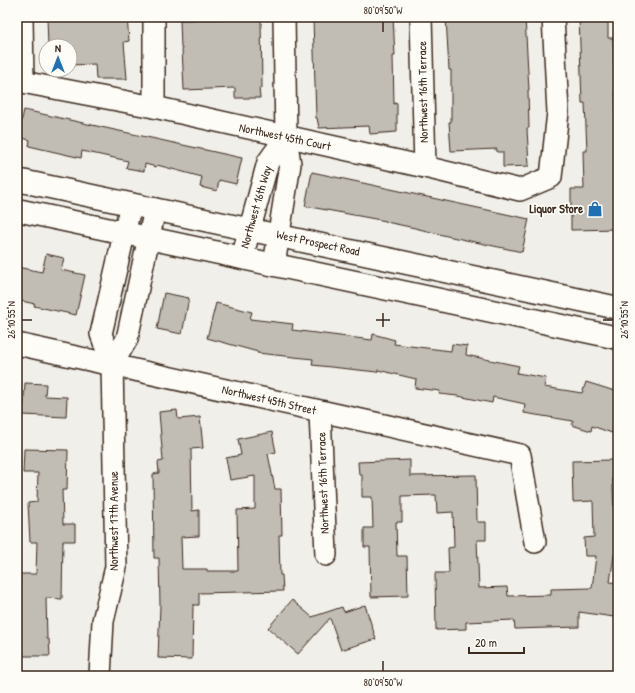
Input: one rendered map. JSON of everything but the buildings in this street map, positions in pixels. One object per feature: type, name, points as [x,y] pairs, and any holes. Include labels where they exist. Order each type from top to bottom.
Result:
[{"type":"main road","name":"West Prospect Road","points":[[17,180],[618,308]]},
{"type":"main road","points":[[17,210],[618,338]]},
{"type":"street","points":[[20,81],[22,17]]},
{"type":"street","points":[[154,17],[154,107]]},
{"type":"street","name":"Northwest 16th Way","points":[[274,265],[290,164],[286,137],[284,17]]},
{"type":"street","name":"Northwest 16th Terrace","points":[[421,17],[425,167]]},
{"type":"street","name":"Northwest 45th Court","points":[[20,81],[154,107],[425,167],[520,190],[551,177],[558,112],[553,17]]},
{"type":"street","name":"Northwest 16th Way","points":[[242,258],[268,162],[286,137]]},
{"type":"street","name":"Northwest 17th Avenue","points":[[100,676],[103,622],[116,567],[112,364],[101,334],[130,204]]},
{"type":"street","points":[[112,364],[127,339],[155,209]]},
{"type":"street","name":"Northwest 45th Street","points":[[17,344],[520,455],[535,542]]},
{"type":"street","name":"Northwest 16th Terrace","points":[[320,412],[326,555]]},
{"type":"place","name":"Liquor Store","points":[[595,209]]}]
